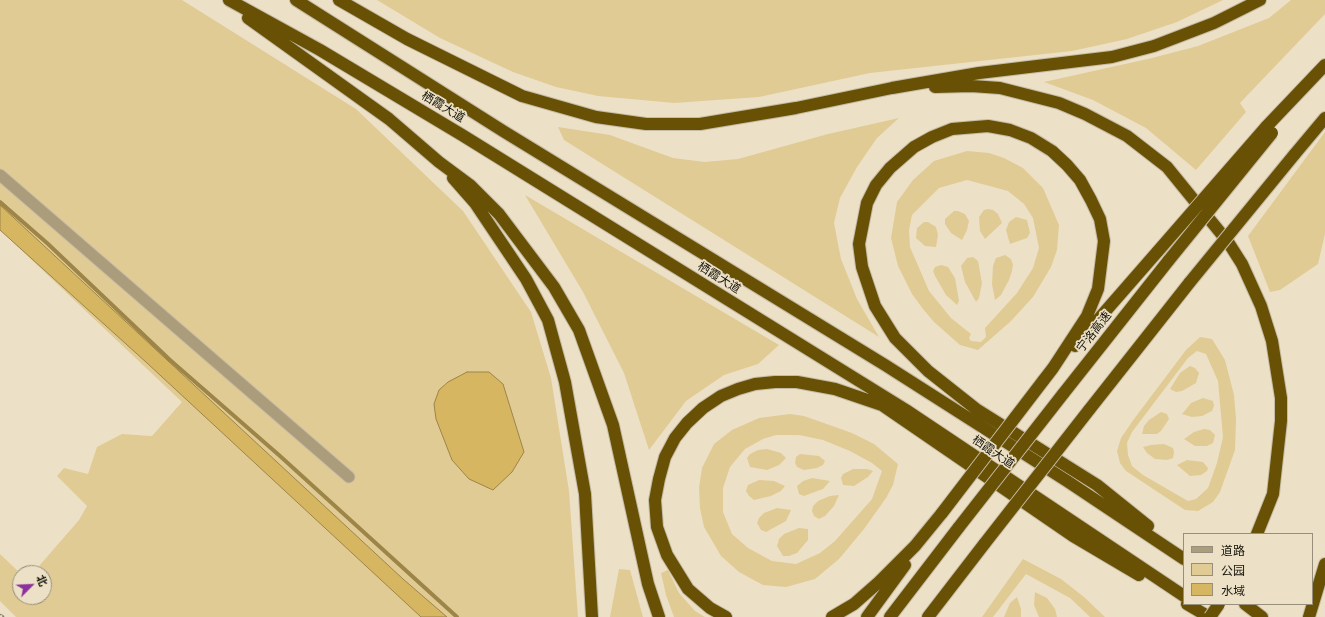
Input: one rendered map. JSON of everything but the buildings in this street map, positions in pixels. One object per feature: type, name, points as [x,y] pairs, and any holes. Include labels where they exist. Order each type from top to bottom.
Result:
[{"type":"highway","points":[[222,0],[383,115],[470,185],[499,214],[554,288],[579,330],[603,393],[622,459],[648,584],[659,617]]},
{"type":"highway","name":"栖霞大道","points":[[229,0],[320,50],[462,135],[892,402],[1183,595]]},
{"type":"highway","name":"栖霞大道","points":[[296,0],[510,135],[892,369],[1068,481],[1183,557]]},
{"type":"highway","points":[[339,0],[407,39],[522,96],[596,117],[646,124],[700,124],[796,108],[892,88],[979,74],[1112,57],[1154,46],[1214,23],[1260,0]]},
{"type":"highway","name":"宁洛高速","points":[[890,617],[1062,394],[1169,260],[1269,130],[1325,67]]},
{"type":"highway","points":[[892,88],[971,86],[1000,88],[1037,96],[1085,114],[1127,136],[1167,167],[1228,242],[1242,264],[1261,306],[1272,341],[1281,398],[1281,421],[1272,494],[1257,533]]},
{"type":"highway","points":[[928,617],[1190,282],[1325,118]]},
{"type":"highway","points":[[1053,368],[1086,316],[1098,289],[1104,241],[1100,219],[1080,180],[1068,164],[1052,151],[1031,138],[1010,130],[988,126],[952,129],[932,137],[914,147],[890,168],[876,185],[867,203],[859,244],[862,267],[868,289],[884,321],[895,338],[922,365],[976,409],[1097,485],[1183,557]]},
{"type":"highway","points":[[867,617],[942,513],[1053,368],[1269,130]]},
{"type":"highway","points":[[440,162],[475,204],[500,239],[526,279],[548,320],[565,382],[585,494],[592,617]]},
{"type":"highway","points":[[726,617],[710,608],[688,589],[667,555],[658,527],[655,500],[658,479],[665,457],[675,438],[687,423],[703,408],[722,396],[738,389],[755,384],[775,382],[797,382],[835,389],[882,405],[1073,536],[1183,601]]},
{"type":"highway","points":[[832,617],[854,604],[879,582],[915,546],[942,513]]},
{"type":"highway","points":[[1313,602],[1324,569]]},
{"type":"highway","points":[[1189,605],[1209,617],[1218,605]]},
{"type":"highway","points":[[1196,605],[1213,617]]},
{"type":"highway","points":[[1246,605],[1260,615]]},
{"type":"highway","points":[[1308,617],[1312,605]]},
{"type":"street","points":[[0,174],[349,477]]},
{"type":"green space","points":[[0,0],[182,0],[356,109],[463,211],[531,312],[551,378],[569,491],[578,617],[16,617],[0,601],[0,554],[12,565],[12,605],[52,605],[52,565],[40,565],[79,520],[87,506],[57,476],[64,468],[88,474],[97,447],[122,434],[152,436],[182,402],[0,230]]},
{"type":"green space","points":[[377,0],[1223,0],[1177,22],[1127,39],[1072,51],[870,73],[759,97],[674,103],[598,96],[556,87],[513,72],[440,38]]},
{"type":"green space","points":[[1291,0],[1325,0],[1325,14],[1240,103],[1246,112],[1196,170],[1146,128],[1093,100],[1044,82],[1152,58],[1198,46],[1269,18]]},
{"type":"green space","points":[[899,118],[877,138],[857,167],[840,198],[834,223],[841,259],[857,299],[879,337],[564,140],[558,127],[610,135],[673,158],[705,162],[738,159],[828,134]]},
{"type":"green space","points":[[1325,132],[1325,234],[1318,264],[1280,290],[1270,292],[1248,236]]},
{"type":"green space","points":[[967,151],[989,153],[1004,158],[1023,168],[1043,188],[1059,225],[1057,250],[1051,267],[1033,297],[1011,321],[978,350],[960,345],[934,322],[923,309],[912,294],[898,266],[891,238],[897,202],[913,180],[934,161]],"holes":[[[967,180],[1008,191],[1024,204],[1033,218],[1039,248],[1033,268],[1017,293],[985,328],[986,337],[981,342],[971,341],[969,338],[971,334],[951,318],[929,291],[910,247],[909,230],[912,215],[939,188]]]},
{"type":"green space","points":[[525,195],[779,345],[758,364],[724,375],[686,401],[649,450],[624,373],[583,292]]},
{"type":"green space","points":[[984,210],[993,210],[998,214],[1002,223],[985,239],[980,231],[979,217]]},
{"type":"green space","points":[[954,211],[965,214],[969,221],[967,230],[962,240],[951,233],[945,224],[945,219]]},
{"type":"green space","points":[[1016,217],[1027,220],[1030,233],[1027,238],[1010,244],[1006,230],[1009,222]]},
{"type":"green space","points":[[924,222],[928,222],[936,227],[938,235],[936,247],[925,246],[916,238],[917,228]]},
{"type":"green space","points":[[1005,255],[1011,259],[1013,265],[1012,271],[1001,295],[995,300],[992,284],[993,266],[996,258]]},
{"type":"green space","points":[[973,257],[978,261],[982,283],[979,298],[976,302],[965,282],[961,266],[967,258]]},
{"type":"green space","points":[[941,265],[948,267],[955,278],[959,301],[957,305],[946,295],[933,271],[935,267]]},
{"type":"green space","points":[[1200,337],[1212,339],[1225,360],[1234,395],[1236,419],[1235,450],[1220,492],[1213,502],[1198,511],[1185,510],[1126,471],[1120,463],[1117,451],[1121,438],[1186,350]],"holes":[[[1197,351],[1206,354],[1218,381],[1223,437],[1217,463],[1208,488],[1196,499],[1188,501],[1143,475],[1132,466],[1128,455],[1127,443],[1132,432],[1188,358]]]},
{"type":"green space","points":[[1190,366],[1195,368],[1199,373],[1196,383],[1182,391],[1176,392],[1170,389],[1180,373]]},
{"type":"green space","points":[[1203,398],[1213,401],[1214,406],[1212,411],[1202,416],[1192,417],[1182,414],[1191,403]]},
{"type":"green space","points":[[1161,412],[1167,414],[1169,419],[1161,431],[1157,434],[1142,434],[1144,426],[1149,420]]},
{"type":"green space","points":[[790,414],[804,416],[852,433],[874,444],[898,464],[893,485],[886,498],[864,529],[839,559],[815,579],[786,587],[763,585],[739,572],[721,556],[704,527],[700,508],[699,488],[702,468],[714,444],[732,430],[759,418]],"holes":[[[776,435],[799,435],[823,440],[850,451],[872,463],[882,471],[872,499],[835,541],[820,553],[796,564],[772,561],[748,548],[732,534],[723,512],[723,488],[730,467],[745,449],[763,439]]]},
{"type":"green space","points":[[1204,429],[1210,430],[1215,435],[1213,443],[1207,446],[1195,446],[1184,439],[1194,432]]},
{"type":"green space","points":[[1164,444],[1173,448],[1173,458],[1167,460],[1155,459],[1147,453],[1143,447],[1151,445]]},
{"type":"green space","points":[[767,449],[781,453],[786,458],[779,465],[767,470],[750,467],[747,458],[750,454],[758,450]]},
{"type":"green space","points":[[800,454],[819,456],[825,461],[823,465],[817,468],[804,470],[797,467],[795,463],[796,457]]},
{"type":"green space","points":[[1187,460],[1203,462],[1208,468],[1207,471],[1201,475],[1190,476],[1177,465]]},
{"type":"green space","points":[[853,469],[867,469],[873,471],[868,477],[854,486],[843,485],[841,478],[843,474]]},
{"type":"green space","points":[[812,478],[830,481],[823,489],[804,496],[799,494],[797,486],[803,481]]},
{"type":"green space","points":[[759,480],[774,481],[785,486],[781,491],[771,496],[754,500],[746,491],[748,485]]},
{"type":"green space","points":[[839,495],[834,506],[825,516],[819,519],[814,516],[812,511],[813,506],[818,501],[830,496]]},
{"type":"green space","points":[[777,508],[791,510],[786,521],[766,532],[761,530],[757,523],[759,518],[764,513]]},
{"type":"green space","points":[[799,528],[808,529],[808,540],[797,553],[789,556],[783,556],[777,546],[779,539],[784,534]]},
{"type":"green space","points":[[1023,559],[1061,579],[1084,597],[1105,617],[1090,617],[1070,598],[1026,574],[993,617],[982,617]]},
{"type":"green space","points":[[619,569],[630,570],[643,617],[610,617]]},
{"type":"green space","points":[[668,570],[679,593],[695,611],[705,617],[674,617],[666,595],[661,573]]},
{"type":"green space","points":[[1035,592],[1047,598],[1055,609],[1057,617],[1039,617],[1034,605]]},
{"type":"green space","points":[[1017,597],[1021,609],[1021,617],[1004,617],[1010,603]]},
{"type":"water","points":[[0,205],[403,579],[447,617],[421,617],[147,363],[0,230]]},
{"type":"water","points":[[467,372],[489,372],[503,384],[524,452],[512,472],[493,490],[469,479],[452,460],[436,419],[434,404],[439,390],[448,382]]},
{"type":"waterway","points":[[0,202],[47,243],[170,360],[280,456],[457,617]]}]
